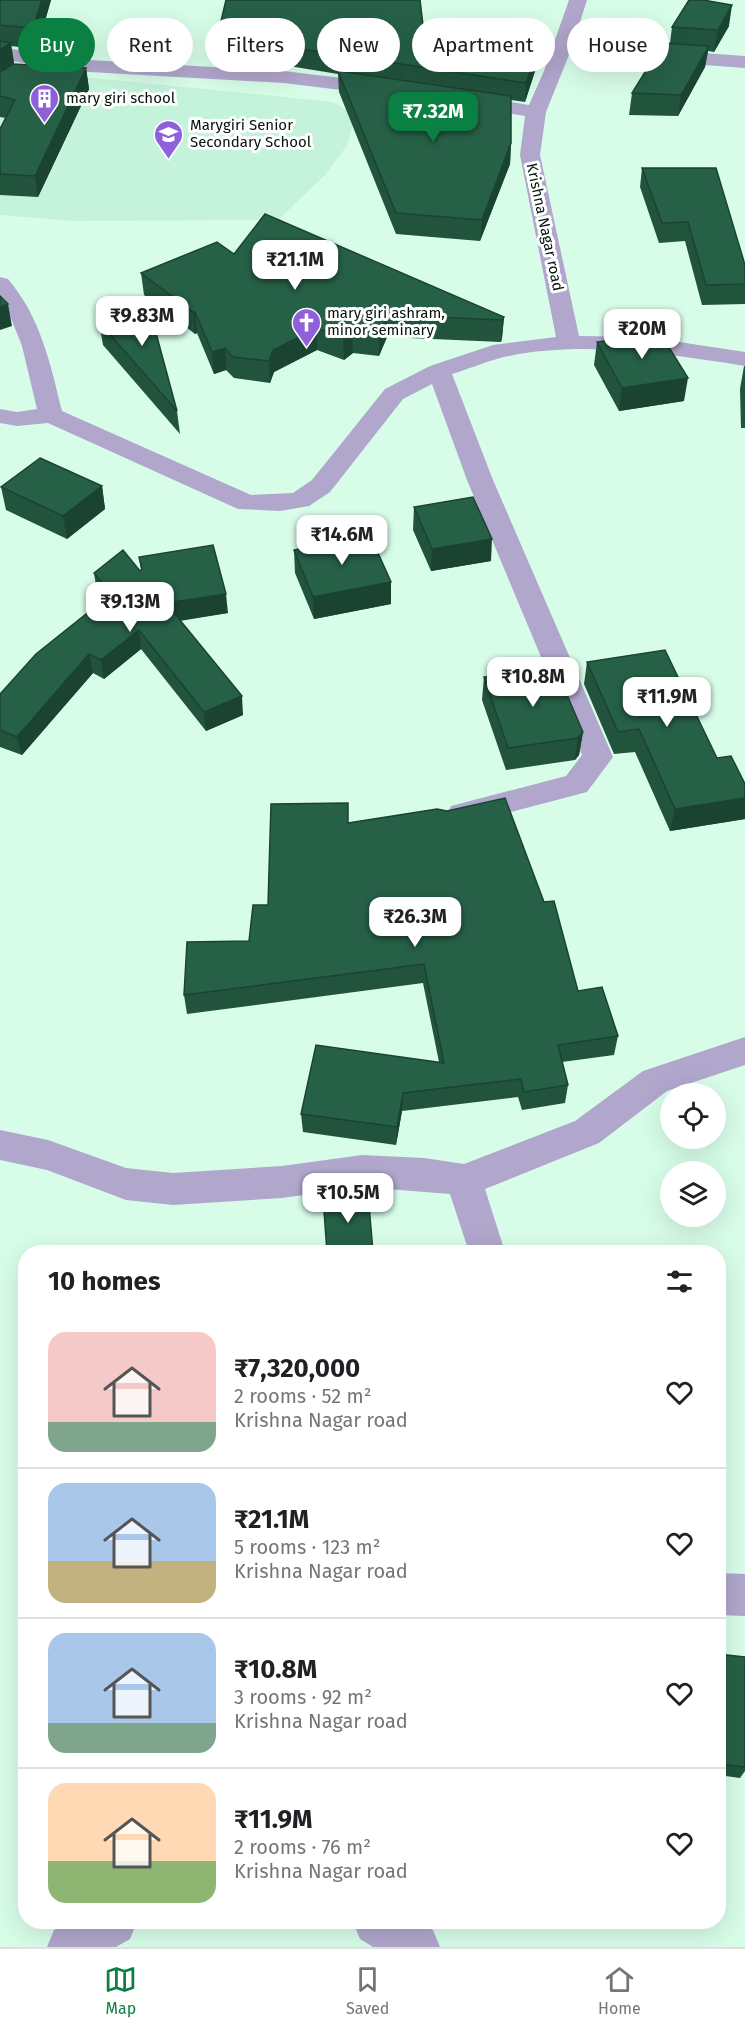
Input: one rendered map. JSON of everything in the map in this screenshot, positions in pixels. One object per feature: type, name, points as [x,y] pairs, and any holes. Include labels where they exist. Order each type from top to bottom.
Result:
[{"type":"street","name":"Krishna Nagar road","points":[[569,344],[530,155],[536,112],[554,71],[578,0]]},
{"type":"street","points":[[560,49],[745,62]]},
{"type":"street","points":[[0,53],[18,56]]},
{"type":"street","points":[[95,66],[284,77],[407,92]]},
{"type":"street","points":[[453,98],[536,112]]},
{"type":"street","points":[[0,284],[11,296],[28,327],[51,415]]},
{"type":"street","points":[[0,416],[17,419],[51,415],[247,503],[280,503],[300,500],[321,486],[394,394],[440,371],[501,350],[569,344],[646,344],[745,358]]},
{"type":"street","points":[[440,371],[480,480],[598,757],[576,784],[445,818]]},
{"type":"street","points":[[0,1145],[48,1155],[126,1184],[173,1189],[282,1182],[362,1171],[424,1174],[464,1180],[498,1169],[587,1132],[655,1081],[745,1051]]},
{"type":"street","points":[[464,1180],[485,1245]]},
{"type":"street","points":[[726,1594],[745,1595]]},
{"type":"street","points":[[71,1947],[101,1929]]},
{"type":"street","points":[[388,1929],[416,1947]]},
{"type":"shaded area","name":"Marygiri Senior Secondary School","points":[[93,78],[333,102],[355,115],[348,144],[326,174],[278,220],[73,221],[0,215],[0,94],[11,83]]},
{"type":"building","points":[[0,0],[42,0],[36,18],[18,18],[18,27],[0,25]]},
{"type":"building","points":[[226,0],[420,0],[422,18],[412,18],[412,66],[400,64],[400,18],[317,18],[317,51],[305,50],[305,18],[222,18]]},
{"type":"building","points":[[689,0],[732,5],[718,30],[672,27]]},
{"type":"building","points":[[0,41],[11,43],[0,50]]},
{"type":"building","points":[[669,43],[709,46],[681,95],[632,93],[645,72],[669,72]]},
{"type":"building","points":[[13,64],[18,64],[18,72],[84,72],[35,176],[0,174],[0,129],[15,100],[0,96],[0,71]]},
{"type":"building","points":[[338,72],[511,96],[511,143],[482,220],[396,213]]},
{"type":"building","points":[[453,72],[530,72],[526,83]]},
{"type":"building","points":[[642,168],[716,168],[745,265],[745,284],[706,285],[688,222],[662,223]]},
{"type":"building","points":[[265,214],[504,317],[502,320],[387,315],[379,334],[352,332],[343,338],[317,328],[273,350],[269,361],[233,357],[225,348],[212,352],[195,312],[141,273],[217,242],[234,254]]},
{"type":"building","points":[[0,296],[8,304],[0,307]]},
{"type":"building","points":[[149,307],[177,411],[99,322]]},
{"type":"building","points":[[660,333],[688,378],[622,388],[597,342]]},
{"type":"building","points":[[40,458],[102,486],[63,516],[1,487]]},
{"type":"building","points":[[473,497],[492,539],[432,549],[414,507]]},
{"type":"building","points":[[370,535],[391,582],[313,597],[294,550]]},
{"type":"building","points":[[213,545],[226,594],[166,603],[242,696],[204,712],[139,630],[101,660],[89,654],[17,737],[0,730],[0,694],[36,654],[111,594],[94,573],[123,550],[140,571],[142,569],[139,557]]},
{"type":"building","points":[[665,650],[717,758],[731,756],[745,784],[745,798],[675,809],[639,729],[618,732],[587,662]]},
{"type":"building","points":[[555,667],[583,732],[578,738],[508,748],[484,677]]},
{"type":"building","points":[[505,798],[544,902],[554,901],[578,991],[602,987],[618,1036],[558,1045],[568,1085],[524,1092],[521,1079],[403,1093],[397,1127],[301,1114],[316,1045],[444,1063],[424,964],[184,995],[187,942],[249,941],[253,905],[268,905],[271,804],[348,803],[348,823],[437,809],[447,811]]},
{"type":"building","points":[[368,1193],[372,1245],[326,1245],[323,1197]]},
{"type":"building","points":[[726,1655],[745,1657],[745,1767],[726,1765]]},
{"type":"place","name":"mary giri school","points":[[45,124]]},
{"type":"place","name":"Marygiri Senior Secondary School","points":[[169,160]]},
{"type":"place","name":"mary giri ashram, minor seminary","points":[[306,348]]}]
